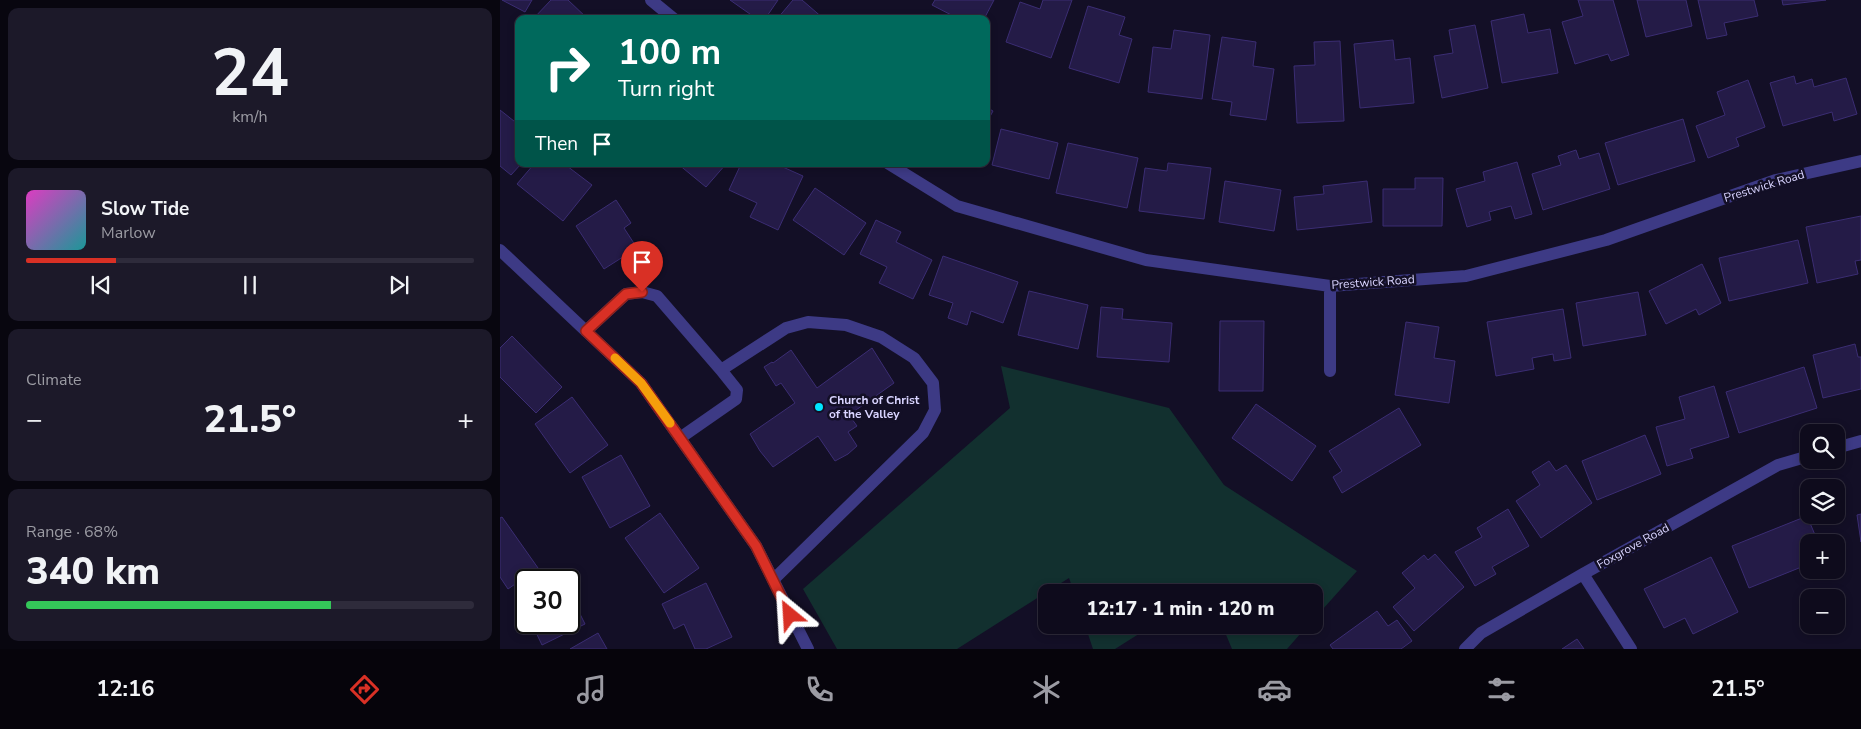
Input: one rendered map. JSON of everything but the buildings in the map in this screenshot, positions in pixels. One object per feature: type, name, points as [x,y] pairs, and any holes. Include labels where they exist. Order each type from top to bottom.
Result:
[{"type":"street","points":[[651,0],[669,15]]},
{"type":"street","name":"Prestwick Road","points":[[894,167],[957,206],[1146,260],[1330,286],[1466,276],[1606,240],[1776,180],[1861,161]]},
{"type":"street","points":[[500,250],[641,383],[756,546],[808,649]]},
{"type":"street","points":[[1330,286],[1330,371]]},
{"type":"street","points":[[586,331],[626,294],[642,292],[657,296],[737,390],[736,398],[680,438]]},
{"type":"street","points":[[721,370],[786,328],[808,322],[846,325],[880,337],[914,358],[933,383],[935,410],[923,432],[773,580]]},
{"type":"street","points":[[1845,445],[1861,441]]},
{"type":"street","name":"Foxgrove Road","points":[[1465,649],[1481,633],[1583,574],[1778,465],[1800,459]]},
{"type":"street","points":[[1583,574],[1631,649]]},
{"type":"green space","points":[[1001,366],[1169,408],[1224,485],[1357,571],[1323,609],[1323,584],[1071,584],[1069,578],[1060,584],[1038,584],[1038,598],[957,649],[837,649],[803,589],[1010,408]]},
{"type":"green space","points":[[1088,634],[1139,634],[1115,649],[1093,649]]},
{"type":"green space","points":[[1226,634],[1300,634],[1287,649],[1232,649]]},
{"type":"slow traffic","points":[[615,358],[641,383],[670,423]]},
{"type":"place","name":"Church of Christ of the Valley","points":[[819,407]]},
{"type":"route","points":[[642,292],[626,294],[586,331],[641,383],[756,546],[790,615]]}]
